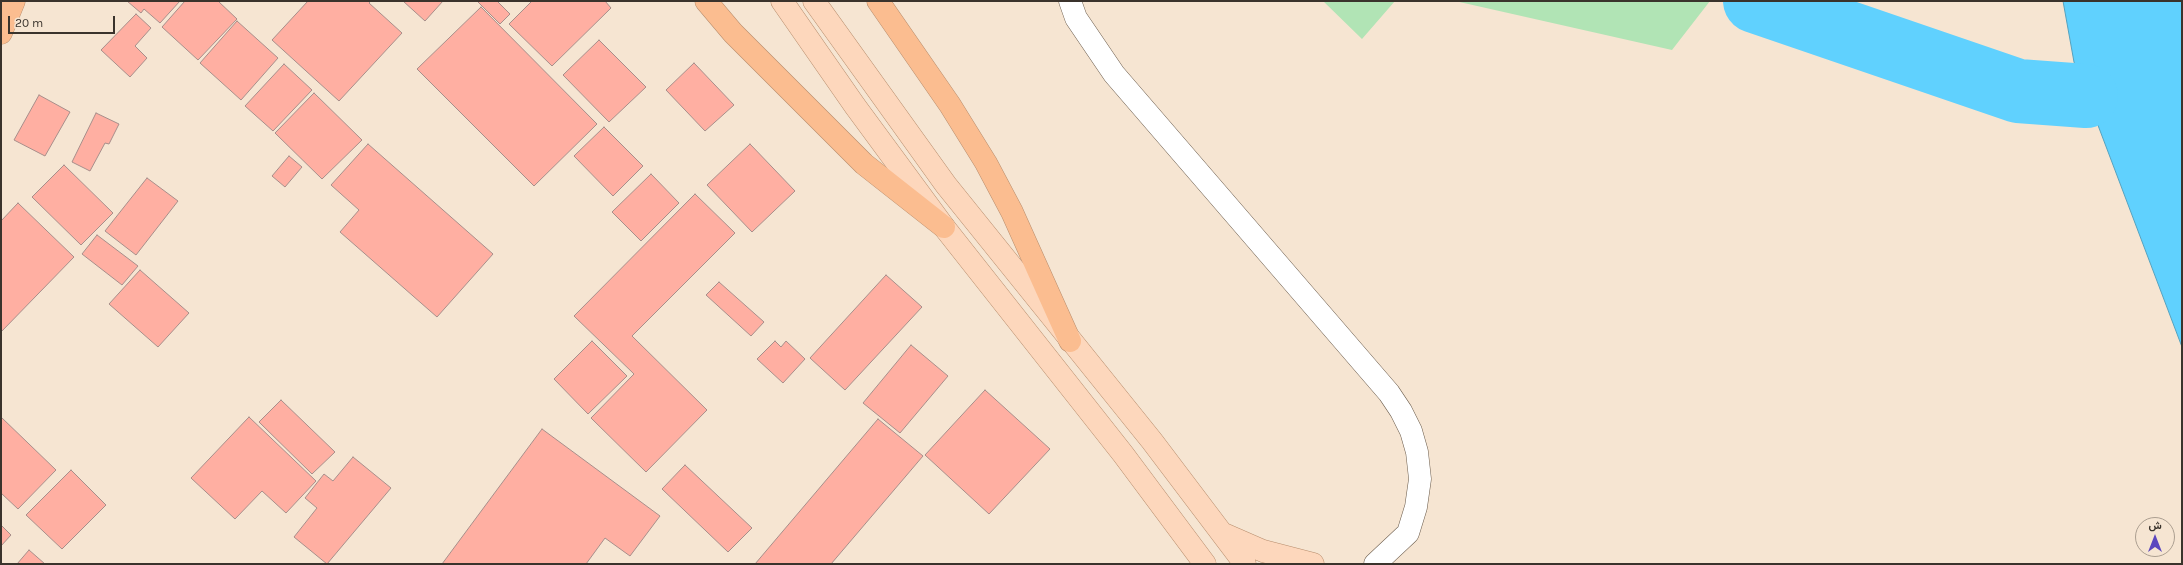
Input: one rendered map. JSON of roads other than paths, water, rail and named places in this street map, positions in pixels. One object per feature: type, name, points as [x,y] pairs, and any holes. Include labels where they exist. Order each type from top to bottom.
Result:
[{"type":"highway","points":[[1,33],[14,1]]},
{"type":"highway","points":[[706,1],[733,33],[864,164],[944,227]]},
{"type":"highway","points":[[878,1],[950,104],[986,163],[1012,212],[1070,341]]},
{"type":"main road","points":[[782,1],[944,227],[1072,388],[1204,564]]},
{"type":"main road","points":[[814,1],[946,185],[1152,441],[1224,534],[1245,564]]},
{"type":"main road","points":[[1224,534],[1263,551],[1313,564]]},
{"type":"lane","points":[[1070,1],[1076,18],[1114,74],[1389,393],[1402,411],[1411,431],[1417,452],[1420,479],[1416,507],[1408,533],[1374,564]]},
{"type":"water","points":[[2063,1],[2182,1],[2182,347],[2074,62]]},
{"type":"waterway","points":[[1755,1],[2018,91],[2086,96]]}]
